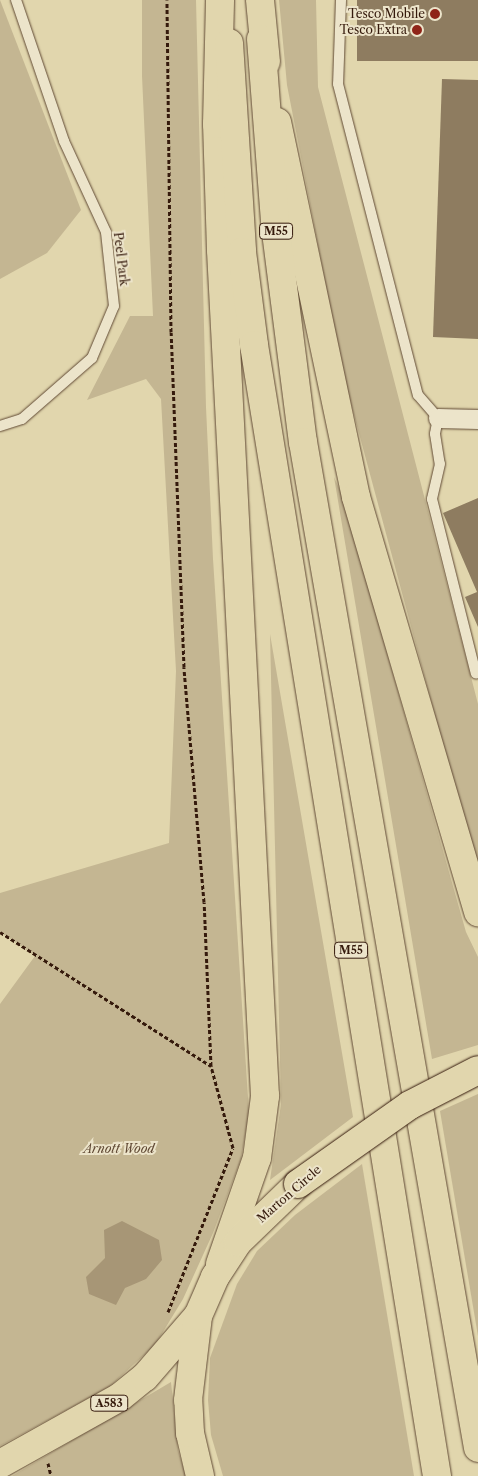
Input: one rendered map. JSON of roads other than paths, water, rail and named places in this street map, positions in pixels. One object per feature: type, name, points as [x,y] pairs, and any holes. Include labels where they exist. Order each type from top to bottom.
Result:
[{"type":"main road","points":[[215,1277],[257,1158],[265,1096],[221,250],[217,124],[220,0]]},
{"type":"main road","name":"M55","points":[[226,0],[242,252],[254,345],[437,1476]]},
{"type":"main road","points":[[260,0],[261,39],[300,244],[356,497],[478,912]]},
{"type":"main road","name":"M55","points":[[261,39],[276,232],[303,442],[478,1448]]},
{"type":"main road","name":"Marton Circle","points":[[200,1476],[190,1434],[188,1400],[198,1316],[215,1277],[256,1222],[298,1184],[410,1105],[478,1070]]},
{"type":"main road","name":"A583","points":[[0,1464],[120,1397],[144,1377],[198,1316]]},
{"type":"street","points":[[438,418],[478,419]]},
{"type":"lane","name":"Peel Park","points":[[0,426],[22,419],[92,358],[114,306],[106,232],[64,141],[16,0]]},
{"type":"lane","points":[[341,0],[338,84],[418,395],[438,418],[435,434],[440,464],[432,499],[476,674]]},
{"type":"place","name":"Tesco Mobile","points":[[435,14]]},
{"type":"place","name":"Tesco Extra","points":[[417,30]]},
{"type":"park label","name":"Arnott Wood","points":[[119,1149]]}]
